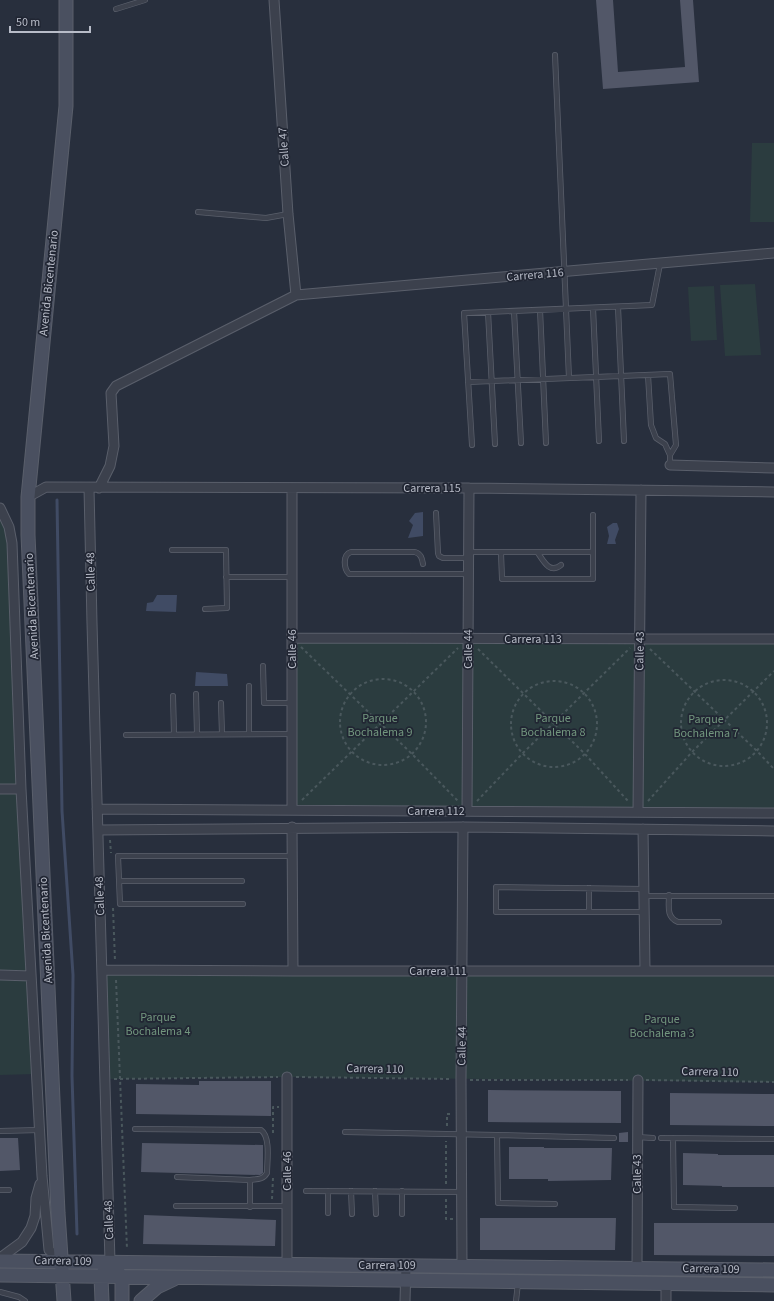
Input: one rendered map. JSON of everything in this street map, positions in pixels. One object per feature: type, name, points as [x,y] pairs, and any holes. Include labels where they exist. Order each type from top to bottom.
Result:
[{"type":"main road","name":"Avenida Bicentenario","points":[[61,1261],[28,535],[28,497],[66,106],[66,0]]},
{"type":"main road","name":"Avenida Bicentenario","points":[[58,1213],[68,1249],[75,1262]]},
{"type":"main road","name":"Carrera 109","points":[[0,1261],[774,1270]]},
{"type":"main road","points":[[61,1261],[64,1301]]},
{"type":"main road","points":[[75,1262],[101,1277]]},
{"type":"main road","points":[[102,1301],[101,1277],[110,1262],[122,1277],[122,1301]]},
{"type":"main road","name":"Carrera 109","points":[[0,1275],[774,1285]]},
{"type":"main road","points":[[141,1301],[157,1287],[175,1278]]},
{"type":"street","name":"Calle 47","points":[[274,0],[288,214],[296,294]]},
{"type":"street","name":"Carrera 116","points":[[296,294],[660,264],[774,253]]},
{"type":"street","points":[[99,488],[110,466],[114,446],[111,393],[116,386],[296,294]]},
{"type":"street","points":[[670,465],[774,468]]},
{"type":"street","name":"Carrera 115","points":[[28,497],[46,487],[468,488],[774,492]]},
{"type":"street","name":"Calle 48","points":[[89,488],[110,1262]]},
{"type":"street","name":"Calle 46","points":[[292,488],[292,810]]},
{"type":"street","name":"Calle 44","points":[[467,811],[468,488]]},
{"type":"street","name":"Calle 43","points":[[638,812],[641,490]]},
{"type":"street","points":[[0,508],[9,527],[12,543],[21,789],[42,1176],[49,1250],[61,1261]]},
{"type":"street","name":"Carrera 113","points":[[292,638],[774,639]]},
{"type":"street","points":[[0,790],[21,789]]},
{"type":"street","name":"Carrera 112","points":[[97,809],[774,813]]},
{"type":"street","name":"Calle 44","points":[[462,1266],[463,827]]},
{"type":"street","name":"Carrera 112","points":[[98,830],[463,827],[774,831]]},
{"type":"street","points":[[292,828],[293,971]]},
{"type":"street","points":[[644,829],[645,970]]},
{"type":"street","name":"Carrera 111","points":[[103,970],[774,971]]},
{"type":"street","points":[[0,975],[31,976]]},
{"type":"street","name":"Calle 46","points":[[287,1077],[287,1265]]},
{"type":"street","name":"Calle 43","points":[[637,1080],[637,1268]]},
{"type":"street","points":[[0,1258],[22,1242],[31,1228],[35,1216],[36,1198],[42,1176]]},
{"type":"street","points":[[405,1301],[406,1265]]},
{"type":"street","points":[[666,1283],[666,1301]]},
{"type":"lane","points":[[116,9],[145,0]]},
{"type":"lane","points":[[555,55],[569,378]]},
{"type":"lane","points":[[198,212],[266,218],[288,214]]},
{"type":"lane","points":[[472,445],[464,313],[652,305],[660,264]]},
{"type":"lane","points":[[618,307],[624,441]]},
{"type":"lane","points":[[593,308],[599,441]]},
{"type":"lane","points":[[540,310],[546,443]]},
{"type":"lane","points":[[514,311],[521,444]]},
{"type":"lane","points":[[488,312],[495,444]]},
{"type":"lane","points":[[468,382],[670,374],[676,445],[670,454]]},
{"type":"lane","points":[[648,375],[651,424],[656,438],[665,444],[670,454],[670,465]]},
{"type":"lane","points":[[436,513],[438,553],[439,556],[443,558],[501,553],[593,552]]},
{"type":"lane","points":[[501,553],[502,579],[593,579],[593,515]]},
{"type":"lane","points":[[172,550],[226,550],[227,608],[205,609]]},
{"type":"lane","points":[[423,564],[422,558],[415,552],[351,552],[347,553],[345,556],[346,570],[349,574],[468,574]]},
{"type":"lane","points":[[538,553],[545,564],[549,567],[554,568],[561,565]]},
{"type":"lane","points":[[226,577],[292,577]]},
{"type":"lane","points":[[263,666],[264,703],[292,703]]},
{"type":"lane","points":[[249,686],[249,734]]},
{"type":"lane","points":[[196,694],[197,734]]},
{"type":"lane","points":[[173,696],[174,734]]},
{"type":"lane","points":[[221,703],[222,734]]},
{"type":"lane","points":[[126,735],[292,734]]},
{"type":"lane","points":[[243,904],[120,904],[118,856],[292,856]]},
{"type":"lane","points":[[119,880],[242,881]]},
{"type":"lane","points":[[644,912],[496,912],[496,888],[589,888],[669,896],[774,896]]},
{"type":"lane","points":[[589,888],[589,912]]},
{"type":"lane","points":[[669,896],[670,916],[672,920],[678,922],[719,922]]},
{"type":"lane","points":[[135,1129],[261,1130],[265,1133],[267,1139],[267,1173],[265,1177],[250,1180],[177,1177]]},
{"type":"lane","points":[[0,1131],[39,1130]]},
{"type":"lane","points":[[344,1132],[614,1138]]},
{"type":"lane","points":[[497,1135],[498,1203],[555,1204]]},
{"type":"lane","points":[[636,1138],[653,1138]]},
{"type":"lane","points":[[661,1138],[774,1139]]},
{"type":"lane","points":[[673,1138],[674,1207],[735,1208]]},
{"type":"lane","points":[[250,1180],[250,1207]]},
{"type":"lane","points":[[0,1190],[9,1190]]},
{"type":"lane","points":[[306,1191],[462,1192]]},
{"type":"lane","points":[[328,1191],[328,1213]]},
{"type":"lane","points":[[351,1191],[352,1214]]},
{"type":"lane","points":[[375,1191],[376,1214]]},
{"type":"lane","points":[[402,1191],[402,1214]]},
{"type":"lane","points":[[176,1206],[287,1206]]},
{"type":"lane","points":[[516,1301],[518,1281]]},
{"type":"lane","points":[[0,1292],[19,1297],[25,1301]]},
{"type":"path","points":[[292,638],[412,754],[467,811],[523,753],[640,639],[774,769]]},
{"type":"path","points":[[292,810],[468,638],[585,754],[638,812],[692,752],[774,671]]},
{"type":"path","points":[[381,679],[393,680],[404,684],[420,699],[424,708],[426,728],[419,746],[412,754],[398,762],[381,765],[370,763],[360,758],[351,751],[343,738],[340,722],[344,702],[350,693],[359,686],[370,681],[381,679]]},
{"type":"path","points":[[724,680],[740,683],[754,692],[763,705],[767,720],[765,736],[757,751],[740,763],[730,765],[710,764],[700,759],[692,752],[684,738],[681,721],[685,705],[695,691],[708,683],[724,680]]},
{"type":"path","points":[[554,681],[570,684],[584,693],[594,707],[598,723],[594,740],[585,754],[573,762],[558,767],[539,764],[530,760],[523,753],[514,739],[511,723],[514,707],[524,694],[532,687],[543,682],[554,681]]},
{"type":"path","points":[[115,970],[127,1248]]},
{"type":"path","name":"Carrera 110","points":[[120,1079],[287,1077],[455,1079]]},
{"type":"path","name":"Carrera 110","points":[[471,1080],[774,1082]]},
{"type":"path","points":[[446,1144],[446,1219],[453,1219]]},
{"type":"green space","points":[[752,143],[774,143],[774,222],[750,222]]},
{"type":"green space","points":[[755,284],[761,355],[725,356],[720,285]]},
{"type":"green space","points":[[714,286],[717,340],[691,341],[688,287]]},
{"type":"green space","points":[[0,508],[9,527],[36,1074],[0,1075]]},
{"type":"green space","points":[[292,638],[774,639],[774,813],[292,810]]},
{"type":"green space","points":[[103,970],[774,971],[774,1082],[287,1077],[105,1079]]},
{"type":"water","points":[[423,512],[423,536],[408,538],[413,525],[409,521],[415,513]]},
{"type":"water","points":[[613,523],[617,523],[619,529],[615,540],[616,544],[607,544],[609,536],[607,527]]},
{"type":"water","points":[[157,595],[177,595],[176,612],[146,611],[147,603],[153,602]]},
{"type":"water","points":[[196,672],[227,674],[228,686],[195,686]]},
{"type":"building","points":[[596,0],[613,0],[618,72],[685,67],[680,0],[693,0],[699,82],[603,89]]},
{"type":"building","points":[[199,1081],[271,1081],[271,1116],[136,1114],[136,1084],[199,1085]]},
{"type":"building","points":[[488,1090],[621,1091],[621,1123],[488,1122]]},
{"type":"building","points":[[670,1093],[774,1094],[774,1126],[670,1125]]},
{"type":"building","points":[[628,1132],[628,1142],[619,1142],[619,1133]]},
{"type":"building","points":[[0,1138],[18,1138],[20,1170],[0,1171]]},
{"type":"building","points":[[142,1143],[263,1145],[263,1173],[260,1175],[141,1172]]},
{"type":"building","points":[[509,1147],[612,1148],[611,1180],[548,1181],[548,1179],[509,1179]]},
{"type":"building","points":[[683,1153],[718,1155],[774,1155],[774,1187],[683,1185]]},
{"type":"building","points":[[144,1215],[276,1220],[275,1246],[143,1244]]},
{"type":"building","points":[[480,1218],[616,1218],[615,1250],[480,1250]]},
{"type":"building","points":[[654,1223],[774,1223],[774,1256],[654,1255]]},
{"type":"waterway","points":[[57,500],[62,811],[73,975],[72,1076],[77,1234]]},
{"type":"park label","name":"Parque Bochalema 9","points":[[380,725]]},
{"type":"park label","name":"Parque Bochalema 8","points":[[553,725]]},
{"type":"park label","name":"Parque Bochalema 7","points":[[706,726]]},
{"type":"park label","name":"Parque Bochalema 4","points":[[158,1024]]},
{"type":"park label","name":"Parque Bochalema 3","points":[[662,1026]]}]
